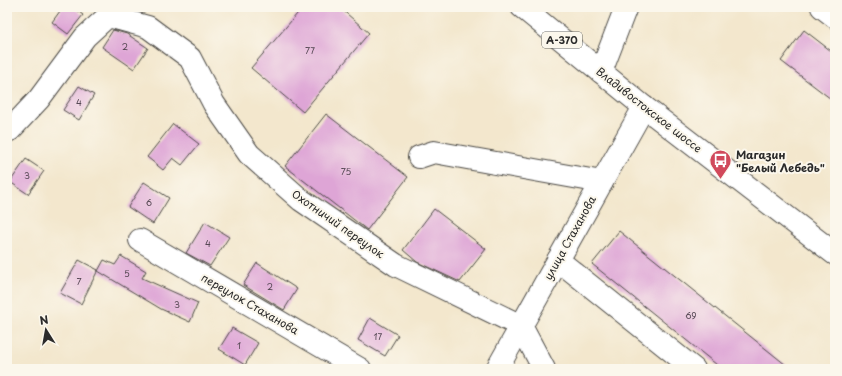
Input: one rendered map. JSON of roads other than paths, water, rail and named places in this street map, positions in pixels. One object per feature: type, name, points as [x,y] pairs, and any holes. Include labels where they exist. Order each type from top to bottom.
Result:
[{"type":"main road","name":"Владивостокское шоссе","points":[[522,7],[644,107],[835,254]]},
{"type":"main road","points":[[601,72],[626,7]]},
{"type":"main road","points":[[822,7],[835,17]]},
{"type":"main road","name":"Охотничий переулок","points":[[7,130],[10,130],[39,99],[85,37],[108,16],[148,27],[190,58],[214,104],[249,154],[301,200],[396,265],[521,326]]},
{"type":"main road","name":"улица Стаханова","points":[[497,369],[644,107]]},
{"type":"main road","points":[[419,157],[434,152],[602,182]]},
{"type":"main road","name":"переулок Стаханова","points":[[140,240],[360,369]]},
{"type":"main road","points":[[558,260],[694,369]]},
{"type":"main road","points":[[521,326],[544,369]]},
{"type":"place","name":"Магазин \"Белый Лебедь\"","points":[[720,180]]}]
